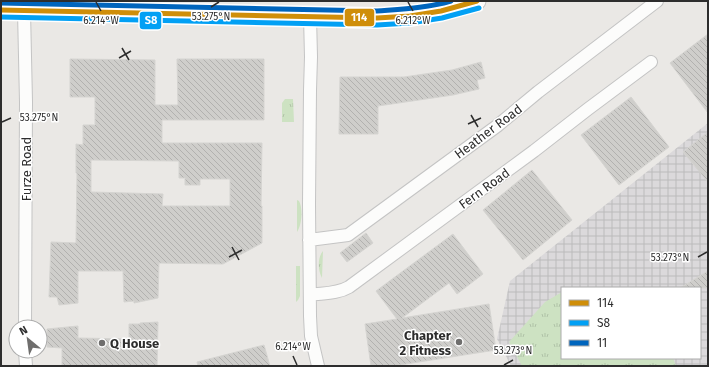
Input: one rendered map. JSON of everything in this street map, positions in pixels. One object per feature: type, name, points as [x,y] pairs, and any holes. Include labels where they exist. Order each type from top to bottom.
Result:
[{"type":"street","points":[[1,10],[377,18],[410,16],[441,11],[477,1]]},
{"type":"street","name":"Heather Road","points":[[309,240],[348,235],[497,126],[538,92],[657,1]]},
{"type":"street","name":"Furze Road","points":[[24,11],[26,102],[25,319]]},
{"type":"street","points":[[310,16],[310,295],[311,336],[318,366]]},
{"type":"street","name":"Fern Road","points":[[310,295],[338,292],[349,287],[651,62]]},
{"type":"shaded area","points":[[708,123],[708,366],[511,366],[497,339],[510,281]]},
{"type":"green space","points":[[285,99],[293,99],[294,122],[282,122],[282,103]]},
{"type":"green space","points":[[297,200],[300,204],[301,221],[297,232]]},
{"type":"green space","points":[[323,251],[322,278],[319,264]]},
{"type":"green space","points":[[296,266],[300,266],[300,296],[296,302]]},
{"type":"green space","points":[[561,293],[561,359],[673,359],[676,366],[522,366],[509,342],[545,302]]},
{"type":"building","points":[[708,34],[708,113],[670,63]]},
{"type":"building","points":[[70,59],[155,60],[155,105],[178,105],[177,59],[264,59],[264,120],[162,120],[162,143],[262,143],[262,243],[223,264],[159,263],[158,298],[134,303],[134,301],[124,302],[123,271],[78,271],[78,303],[59,305],[57,297],[49,297],[51,242],[76,243],[76,144],[83,145],[83,125],[95,125],[95,97],[70,97]],"holes":[[[91,160],[179,161],[179,178],[185,178],[185,185],[200,185],[200,179],[230,179],[230,206],[162,206],[163,194],[91,192]]]},
{"type":"building","points":[[481,62],[485,78],[477,80],[479,89],[453,95],[378,106],[378,134],[339,134],[340,77],[404,77],[452,70]]},
{"type":"building","points":[[631,97],[669,147],[619,185],[581,135]]},
{"type":"building","points":[[708,132],[708,182],[683,152]]},
{"type":"building","points":[[532,170],[572,220],[523,260],[483,210]]},
{"type":"building","points":[[366,233],[373,243],[347,262],[340,253]]},
{"type":"building","points":[[453,234],[483,274],[457,294],[449,283],[402,318],[489,304],[496,350],[393,366],[371,366],[365,324],[397,319],[376,291]]},
{"type":"building","points":[[708,271],[708,288],[682,287]]},
{"type":"building","name":"Q House","points":[[158,322],[157,366],[62,366],[62,348],[48,347],[48,329],[78,326],[78,338],[129,339],[129,324]]},
{"type":"building","points":[[264,345],[270,366],[198,366],[197,362]]},
{"type":"transit line","name":"11","points":[[1,3],[377,11],[424,7],[451,1]]},
{"type":"transit line","name":"114","points":[[1,10],[377,18],[410,16],[441,11],[477,1]]},
{"type":"transit line","name":"S8","points":[[1,17],[377,25],[410,23],[442,18],[479,8]]},
{"type":"place","name":"Chapter 2 Fitness","points":[[459,342]]},
{"type":"place","name":"Q House","points":[[102,343]]}]
